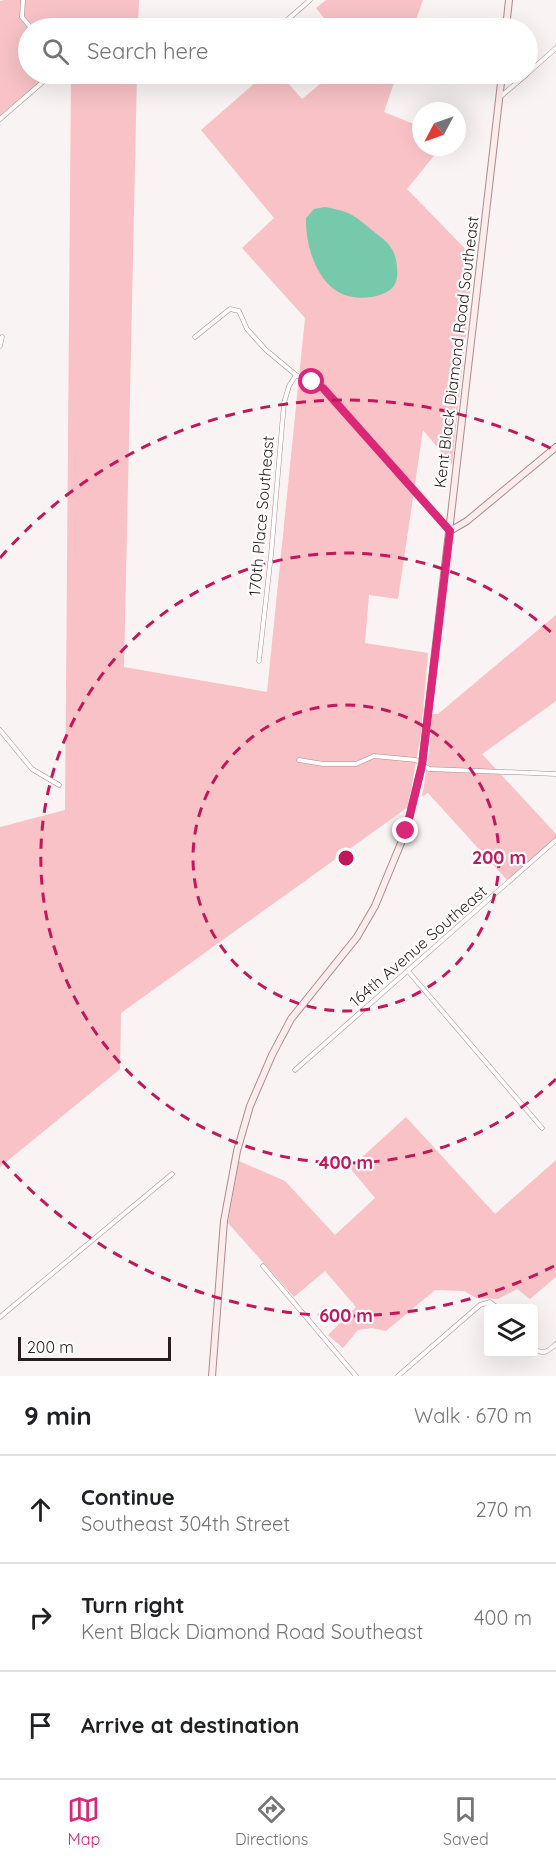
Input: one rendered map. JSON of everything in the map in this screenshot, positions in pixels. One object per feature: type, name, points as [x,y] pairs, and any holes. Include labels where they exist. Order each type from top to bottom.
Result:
[{"type":"street","points":[[23,18],[24,0]]},
{"type":"street","points":[[289,18],[310,0]]},
{"type":"street","points":[[507,18],[509,0]]},
{"type":"street","points":[[538,64],[556,48]]},
{"type":"street","points":[[1,116],[39,84]]},
{"type":"street","name":"Kent Black Diamond Road Southeast","points":[[212,1376],[224,1221],[237,1151],[250,1106],[272,1055],[291,1019],[357,937],[375,906],[406,831],[422,765],[501,84]]},
{"type":"street","points":[[499,97],[514,84]]},
{"type":"street","points":[[195,337],[230,309],[239,311],[247,329],[256,340],[296,375],[323,388],[450,531],[467,521],[556,447]]},
{"type":"street","points":[[0,346],[2,337]]},
{"type":"street","name":"170th Place Southeast","points":[[259,662],[284,404],[289,386],[296,375]]},
{"type":"street","points":[[0,730],[32,769],[59,785]]},
{"type":"street","points":[[299,760],[323,764],[356,764],[374,756],[416,760],[429,769],[556,774]]},
{"type":"street","name":"164th Avenue Southeast","points":[[295,1070],[556,840]]},
{"type":"street","points":[[408,971],[542,1128]]},
{"type":"street","points":[[0,1317],[172,1174]]},
{"type":"street","points":[[263,1266],[356,1376]]},
{"type":"street","points":[[398,1376],[480,1305],[490,1302],[493,1304]]},
{"type":"street","points":[[538,1350],[547,1352],[556,1344]]},
{"type":"shaded area","points":[[139,0],[138,18],[18,18],[18,84],[40,84],[0,119],[0,1]]},
{"type":"shaded area","points":[[326,0],[423,0],[417,18],[324,18],[316,8]]},
{"type":"shaded area","points":[[71,84],[137,84],[124,667],[267,692],[305,318],[242,248],[274,218],[201,130],[254,84],[289,84],[302,99],[320,84],[394,84],[384,112],[412,123],[412,156],[434,156],[407,189],[474,258],[452,465],[423,430],[398,599],[369,595],[365,643],[428,653],[421,733],[408,807],[121,1013],[120,1069],[0,1167],[0,827],[65,810]]},
{"type":"shaded area","points":[[325,207],[354,216],[389,245],[394,252],[397,271],[396,282],[391,289],[374,297],[354,297],[342,294],[325,281],[310,250],[306,218],[314,209]]},
{"type":"shaded area","points":[[556,615],[556,701],[482,754],[556,834],[556,837],[507,880],[428,793],[422,797],[429,754],[432,714],[438,714]]},
{"type":"shaded area","points":[[406,1117],[495,1214],[556,1160],[556,1277],[530,1299],[517,1289],[498,1299],[476,1298],[464,1291],[435,1290],[386,1331],[372,1328],[358,1330],[343,1348],[328,1335],[356,1307],[325,1271],[294,1297],[228,1223],[239,1161],[285,1181],[335,1235],[375,1198],[350,1168]]},
{"type":"route","points":[[312,382],[323,388],[450,531],[422,765],[406,831]]}]
